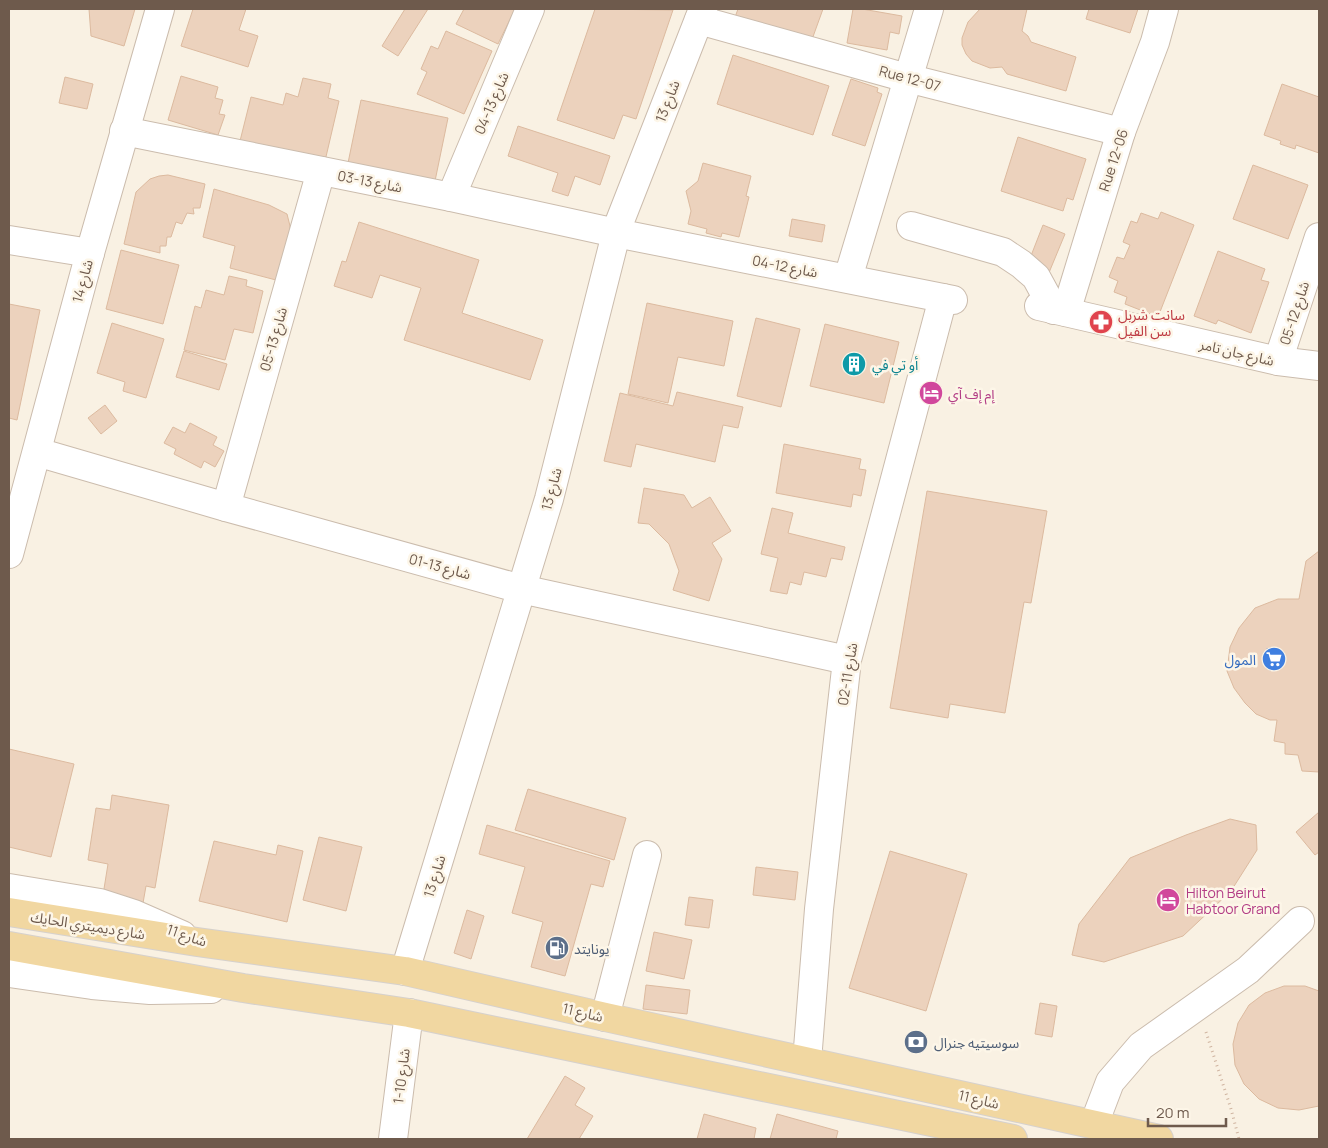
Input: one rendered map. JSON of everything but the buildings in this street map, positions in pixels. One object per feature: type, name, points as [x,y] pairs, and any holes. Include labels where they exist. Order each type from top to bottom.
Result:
[{"type":"main road","name":"شارع ديميتري الحايك","points":[[9,912],[197,942]]},
{"type":"main road","name":"شارع 11","points":[[197,942],[405,971],[1159,1139]]},
{"type":"main road","points":[[9,946],[243,988],[409,1013],[1013,1139]]},
{"type":"street","name":"شارع 14","points":[[9,554],[90,253],[160,9]]},
{"type":"street","name":"شارع 13-04","points":[[451,197],[530,9]]},
{"type":"street","points":[[848,278],[929,9]]},
{"type":"street","name":"Rue 12-06","points":[[1053,309],[1155,42],[1164,9]]},
{"type":"street","name":"Rue 12-07","points":[[701,14],[907,78],[1121,132]]},
{"type":"street","name":"شارع 13","points":[[405,971],[549,500],[616,233],[701,14]]},
{"type":"street","name":"شارع 13-03","points":[[124,131],[451,197],[616,233]]},
{"type":"street","name":"شارع 13-05","points":[[226,507],[321,171]]},
{"type":"street","points":[[910,226],[1003,252],[1021,264],[1036,278],[1053,309]]},
{"type":"street","name":"شارع 12-04","points":[[616,233],[948,299]]},
{"type":"street","name":"شارع 12-05","points":[[1278,361],[1319,237]]},
{"type":"street","points":[[9,240],[90,253]]},
{"type":"street","name":"شارع 11-02","points":[[807,1061],[819,909],[847,660],[948,299]]},
{"type":"street","name":"شارع جان تامر","points":[[1053,309],[1278,361],[1319,366]]},
{"type":"street","name":"شارع 13-01","points":[[37,452],[521,589],[847,660]]},
{"type":"street","points":[[605,1017],[647,855]]},
{"type":"street","name":"شارع 11","points":[[9,888],[100,903],[134,914],[197,942]]},
{"type":"street","points":[[1094,1124],[1110,1082],[1141,1046],[1248,970],[1300,921]]},
{"type":"street","points":[[9,973],[92,985],[150,990],[243,988]]},
{"type":"street","name":"شارع 10-1","points":[[393,1139],[409,1013]]},
{"type":"path","points":[[1198,1006],[1239,1139]]},
{"type":"place","name":"سانت شربل سن الفيل","points":[[1101,322]]},
{"type":"place","name":"أو تي في","points":[[854,364]]},
{"type":"place","name":"إم إف آي","points":[[931,393]]},
{"type":"place","name":"المول","points":[[1274,659]]},
{"type":"place","name":"Hilton Beirut Habtoor Grand","points":[[1168,900]]},
{"type":"place","name":"يونايتد","points":[[557,948]]},
{"type":"place","name":"سوسيتيه جنرال","points":[[916,1042]]}]
